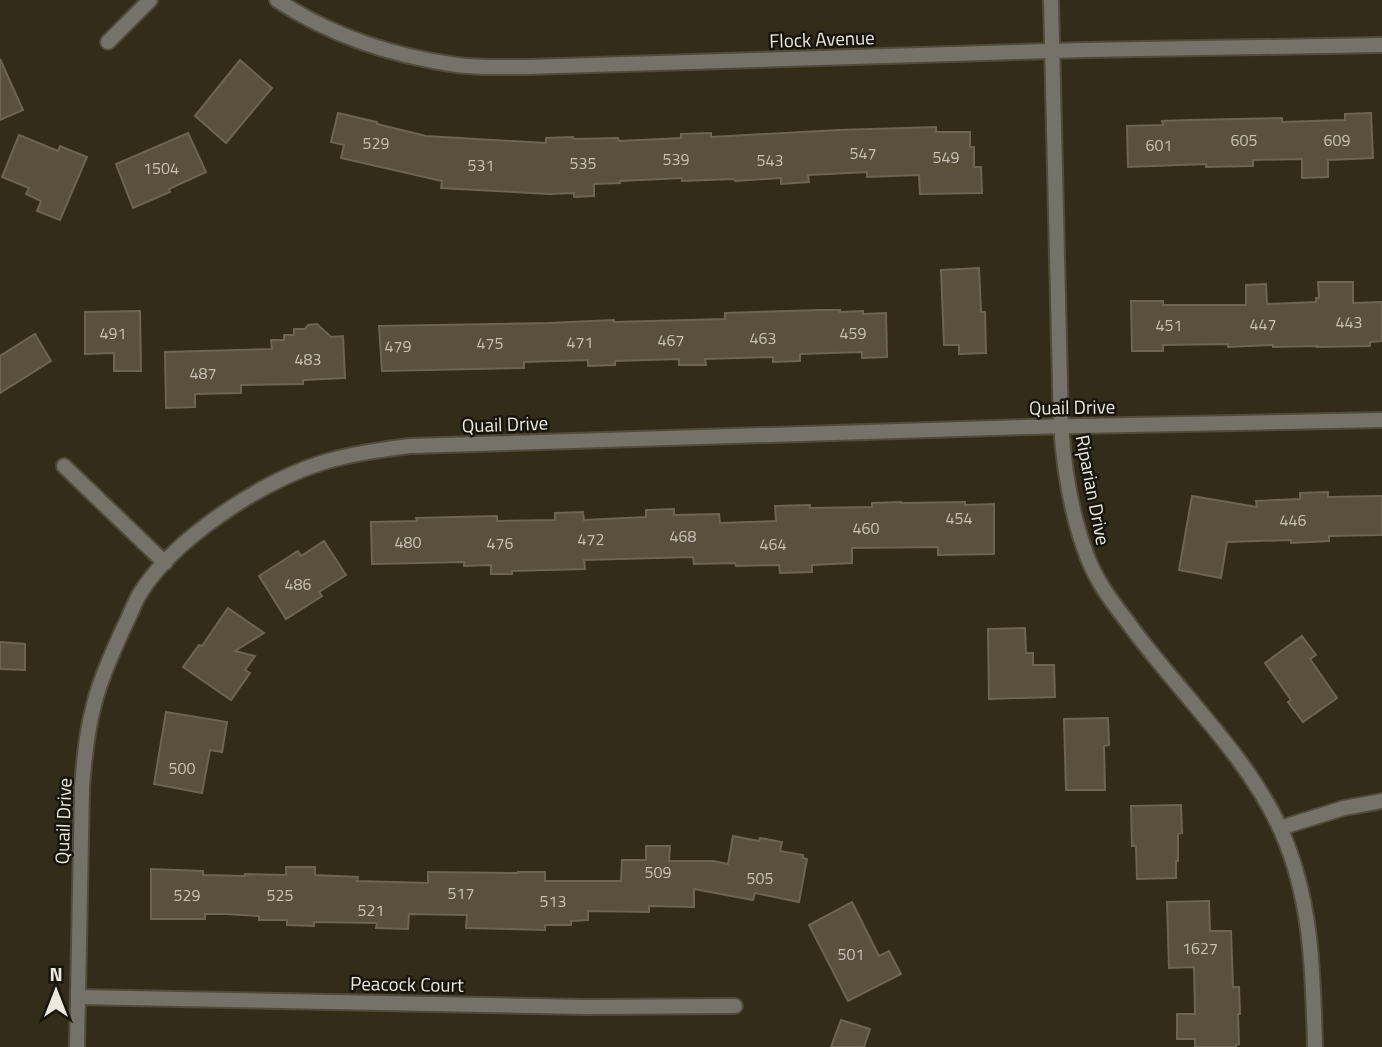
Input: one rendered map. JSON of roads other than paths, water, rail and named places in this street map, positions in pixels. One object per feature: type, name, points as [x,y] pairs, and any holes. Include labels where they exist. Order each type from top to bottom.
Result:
[{"type":"street","points":[[108,42],[150,0]]},
{"type":"street","name":"Flock Avenue","points":[[277,0],[342,35],[399,55],[460,66],[527,67],[1382,45]]},
{"type":"street","name":"Riparian Drive","points":[[1051,0],[1061,426],[1064,462],[1075,512],[1087,558],[1101,584],[1152,656],[1233,753],[1265,800],[1280,828],[1294,863],[1305,909],[1313,963],[1315,1047]]},
{"type":"street","name":"Quail Drive","points":[[77,1047],[82,787],[92,712],[107,664],[139,596],[164,563],[186,541],[219,515],[274,483],[318,464],[362,452],[410,446],[1061,426],[1382,420]]},
{"type":"street","points":[[64,466],[164,563]]},
{"type":"street","points":[[1280,828],[1345,808],[1382,801]]},
{"type":"street","name":"Peacock Court","points":[[78,997],[585,1007],[735,1006]]}]
